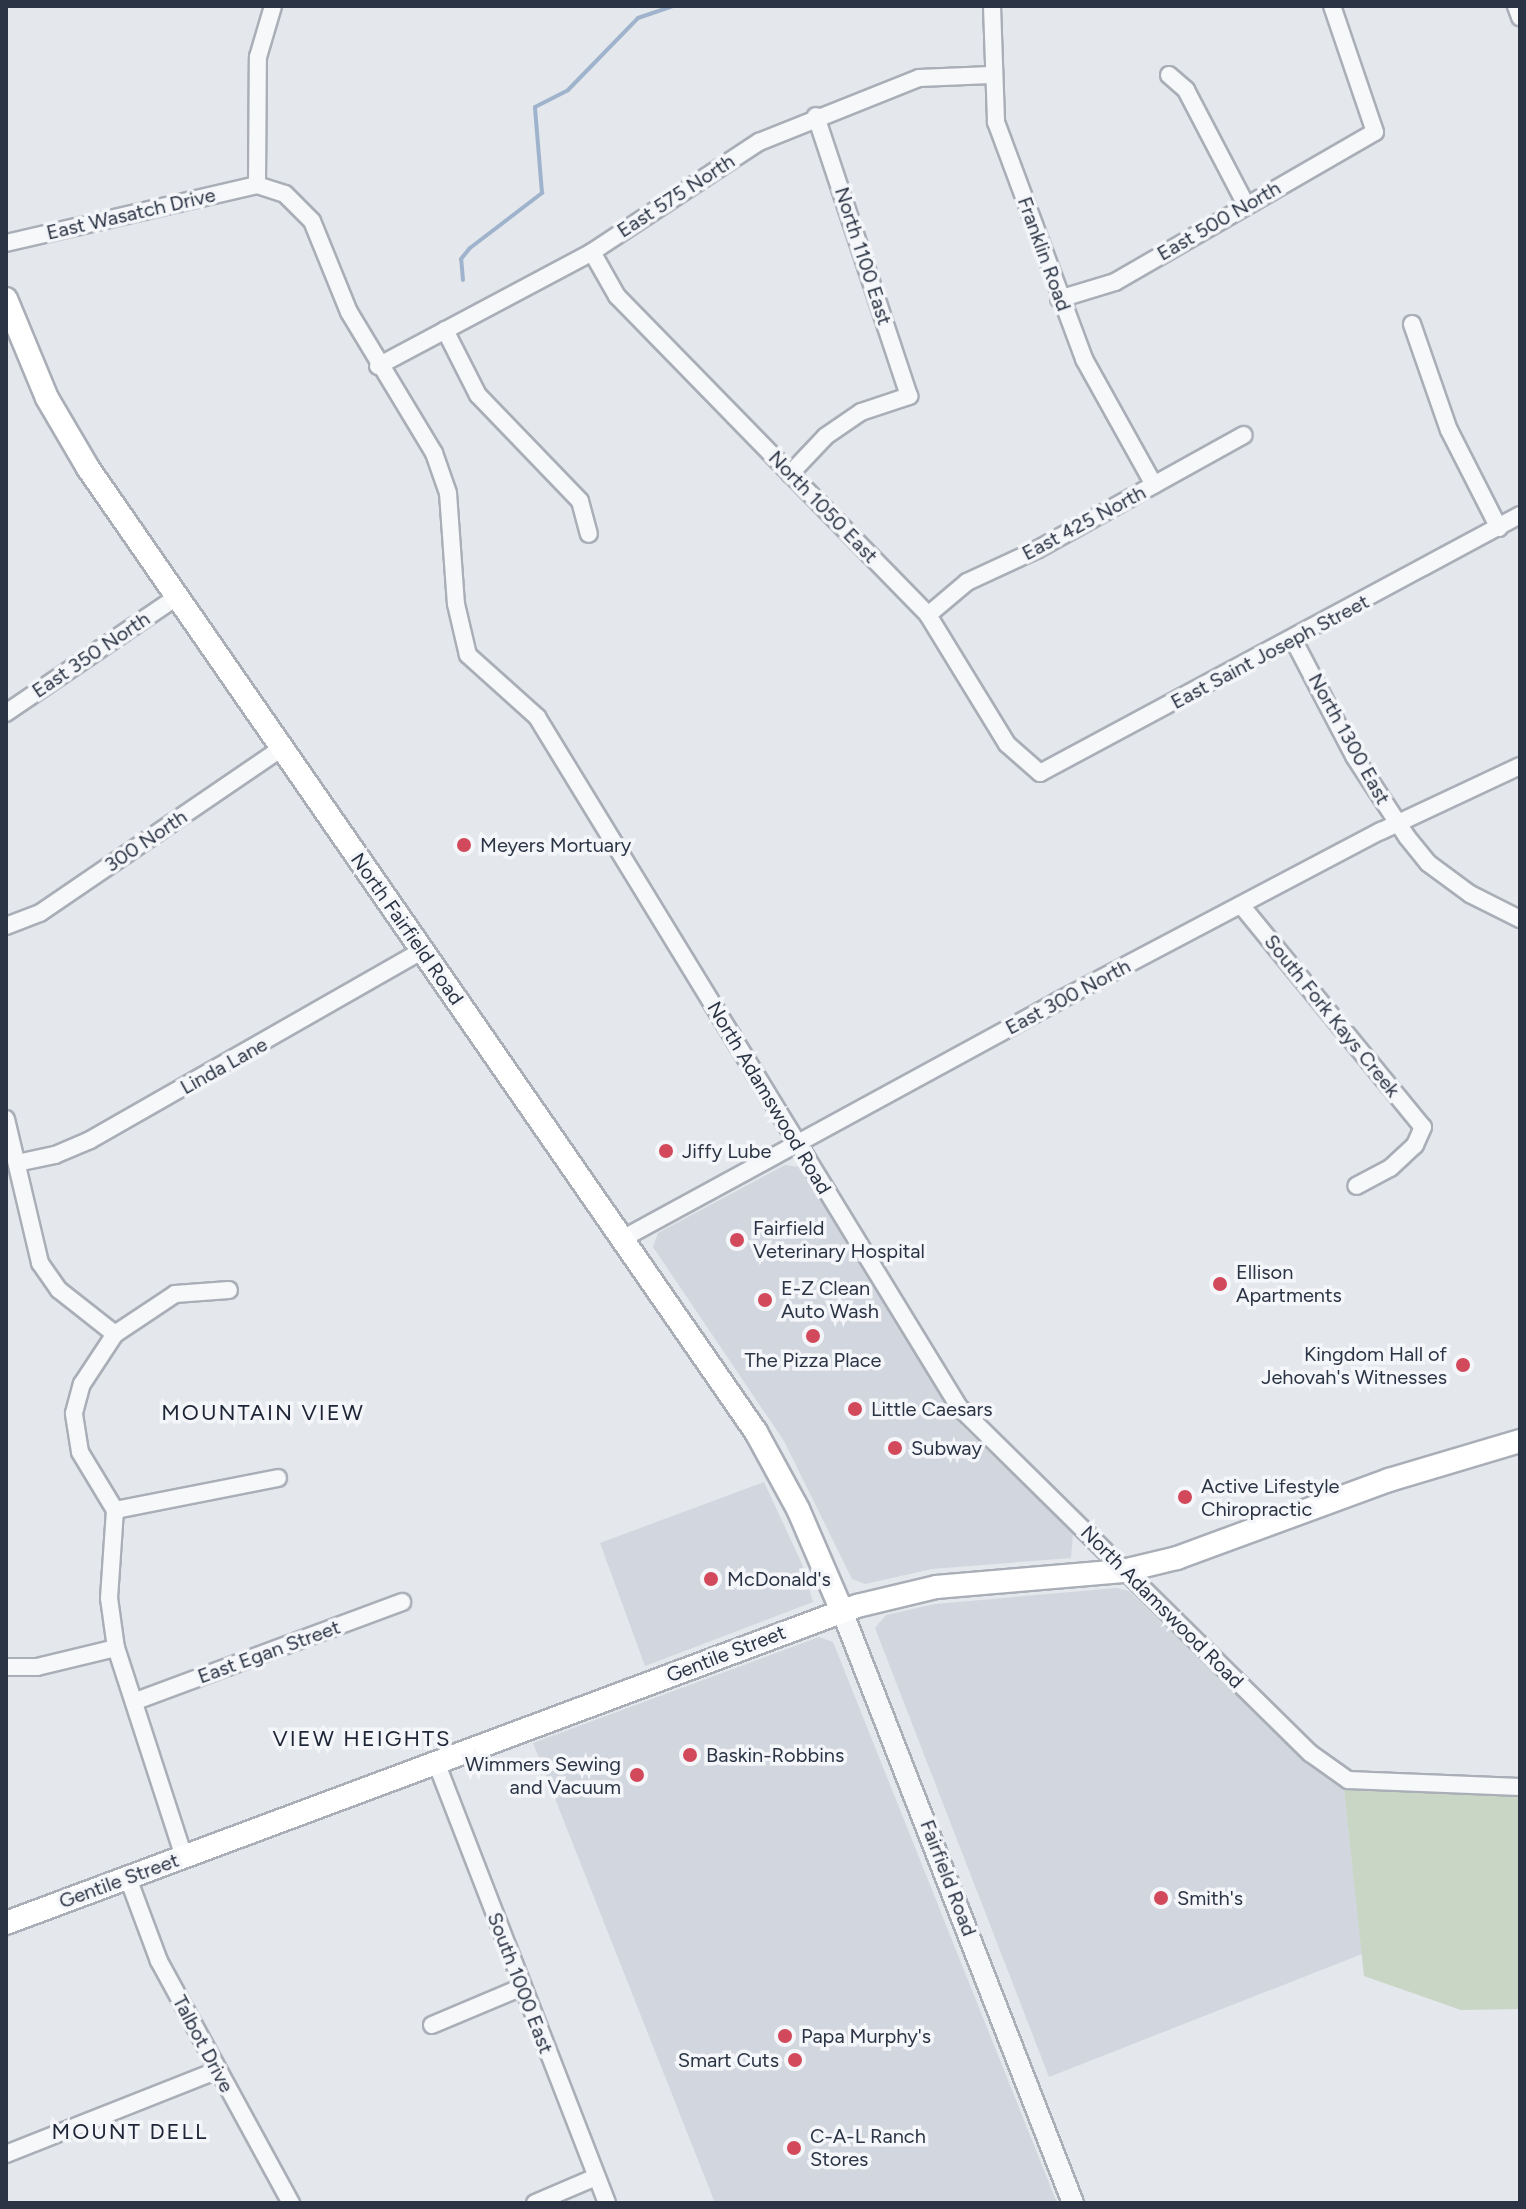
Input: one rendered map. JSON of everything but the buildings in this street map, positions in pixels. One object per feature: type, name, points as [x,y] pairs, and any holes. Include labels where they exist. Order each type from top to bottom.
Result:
[{"type":"main road","name":"North Fairfield Road","points":[[6,299],[69,438],[762,1443],[818,1555]]},
{"type":"main road","name":"Gentile Street","points":[[6,1923],[842,1611],[936,1587],[1123,1571],[1245,1537],[1463,1456],[1520,1441]]},
{"type":"main road","name":"Fairfield Road","points":[[818,1555],[842,1611]]},
{"type":"street","points":[[257,185],[258,57],[273,6]]},
{"type":"street","name":"Franklin Road","points":[[992,6],[991,75],[996,122],[1059,299],[1084,359],[1154,485]]},
{"type":"street","name":"East 500 North","points":[[1059,299],[1115,282],[1375,132],[1332,6]]},
{"type":"street","points":[[1516,6],[1520,17]]},
{"type":"street","name":"East 575 North","points":[[378,366],[592,252],[759,142],[816,116],[919,78],[991,75]]},
{"type":"street","points":[[1169,75],[1186,90],[1246,205]]},
{"type":"street","name":"North 1100 East","points":[[790,474],[826,436],[861,412],[909,396],[816,116]]},
{"type":"street","name":"East Wasatch Drive","points":[[6,243],[257,185]]},
{"type":"street","name":"North Adamswood Road","points":[[257,185],[285,194],[312,221],[349,312],[378,366],[434,453],[448,493],[456,604],[468,655],[537,717],[959,1407],[1310,1753],[1348,1780],[1520,1787]]},
{"type":"street","name":"North 1050 East","points":[[592,252],[617,296],[928,615],[1007,744],[1040,773]]},
{"type":"street","points":[[1412,324],[1449,430],[1499,528]]},
{"type":"street","points":[[445,330],[478,395],[580,501],[589,534]]},
{"type":"street","name":"East 425 North","points":[[928,615],[967,582],[1038,549],[1244,435]]},
{"type":"street","name":"East Saint Joseph Street","points":[[1040,773],[1294,641],[1520,515]]},
{"type":"street","name":"East 350 North","points":[[6,713],[177,597]]},
{"type":"street","name":"North 1300 East","points":[[1294,641],[1354,756],[1428,863],[1470,894],[1520,919]]},
{"type":"street","name":"300 North","points":[[6,926],[40,913],[282,748]]},
{"type":"street","name":"East 300 North","points":[[622,1239],[1241,905],[1398,823],[1520,766]]},
{"type":"street","name":"South Fork Kays Creek","points":[[1241,905],[1423,1127],[1415,1145],[1390,1168],[1356,1186]]},
{"type":"street","name":"Linda Lane","points":[[17,1163],[55,1155],[90,1140],[422,951]]},
{"type":"street","points":[[6,1119],[40,1263],[59,1290],[115,1334]]},
{"type":"street","points":[[184,1857],[136,1701],[116,1648],[109,1598],[115,1510],[80,1452],[74,1413],[82,1384],[115,1334],[175,1294],[229,1290]]},
{"type":"street","points":[[115,1510],[278,1478]]},
{"type":"street","name":"East Egan Street","points":[[136,1701],[402,1602]]},
{"type":"street","name":"Fairfield Road","points":[[842,1611],[1073,2203]]},
{"type":"street","points":[[6,1667],[37,1667],[116,1648]]},
{"type":"street","name":"South 1000 East","points":[[436,1762],[520,1988],[607,2203]]},
{"type":"street","name":"Talbot Drive","points":[[128,1878],[159,1961],[216,2071],[291,2203]]},
{"type":"street","points":[[432,2025],[520,1988]]},
{"type":"street","points":[[6,2154],[216,2071]]},
{"type":"street","points":[[535,2203],[596,2177]]},
{"type":"shaded area","points":[[785,1165],[800,1167],[963,1427],[1073,1533],[1071,1558],[932,1569],[865,1584],[852,1579],[784,1441],[653,1247],[658,1233]]},
{"type":"shaded area","points":[[764,1482],[802,1564],[813,1602],[645,1666],[600,1543]]},
{"type":"shaded area","points":[[1116,1588],[1129,1591],[1302,1758],[1344,1789],[1362,1954],[1049,2077],[875,1628],[886,1615],[935,1604]]},
{"type":"shaded area","points":[[819,1637],[833,1642],[1057,2203],[715,2203],[533,1743]]},
{"type":"green space","points":[[1344,1789],[1520,1794],[1520,2009],[1461,2010],[1364,1976]]},
{"type":"waterway","points":[[463,280],[461,259],[470,248],[542,193],[535,107],[568,90],[638,18],[672,6]]},
{"type":"place","name":"Meyers Mortuary","points":[[464,845]]},
{"type":"place","name":"Jiffy Lube","points":[[666,1151]]},
{"type":"place","name":"Fairfield Veterinary Hospital","points":[[737,1240]]},
{"type":"place","name":"Ellison Apartments","points":[[1220,1284]]},
{"type":"place","name":"E-Z Clean Auto Wash","points":[[765,1300]]},
{"type":"place","name":"The Pizza Place","points":[[813,1336]]},
{"type":"place","name":"Kingdom Hall of Jehovah's Witnesses","points":[[1463,1365]]},
{"type":"place","name":"Little Caesars","points":[[855,1409]]},
{"type":"place","name":"Subway","points":[[895,1448]]},
{"type":"place","name":"Active Lifestyle Chiropractic","points":[[1185,1497]]},
{"type":"place","name":"McDonald's","points":[[711,1579]]},
{"type":"place","name":"Baskin-Robbins","points":[[690,1755]]},
{"type":"place","name":"Wimmers Sewing and Vacuum","points":[[637,1775]]},
{"type":"place","name":"Smith's","points":[[1161,1898]]},
{"type":"place","name":"Papa Murphy's","points":[[785,2036]]},
{"type":"place","name":"Smart Cuts","points":[[795,2060]]},
{"type":"place","name":"C-A-L Ranch Stores","points":[[794,2148]]},
{"type":"district","name":"MOUNTAIN VIEW","points":[[263,1413]]},
{"type":"district","name":"VIEW HEIGHTS","points":[[362,1739]]},
{"type":"district","name":"MOUNT DELL","points":[[130,2132]]}]
